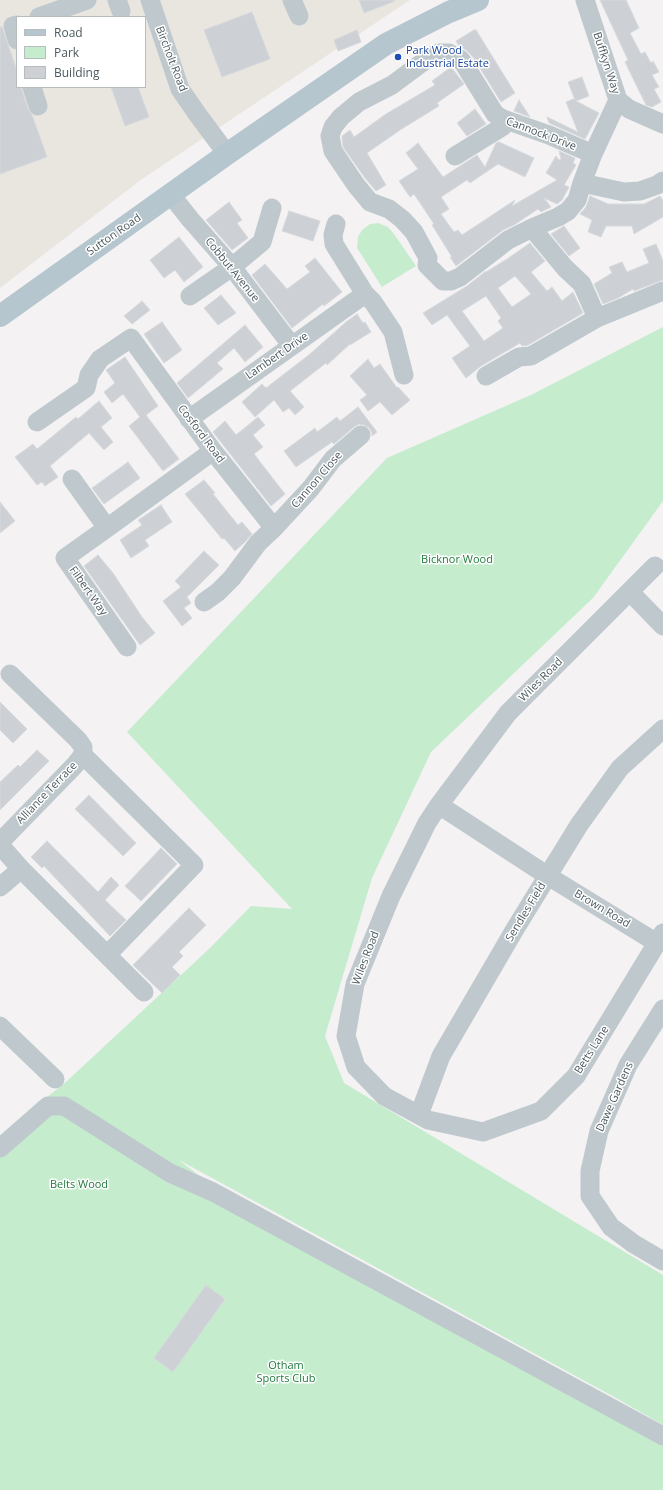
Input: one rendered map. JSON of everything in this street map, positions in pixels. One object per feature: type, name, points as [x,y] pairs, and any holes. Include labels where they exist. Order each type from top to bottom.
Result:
[{"type":"main road","name":"Sutton Road","points":[[0,316],[227,154],[386,44],[470,2]]},
{"type":"street","points":[[42,16],[87,0]]},
{"type":"street","name":"Bircholt Road","points":[[150,0],[180,89],[227,154]]},
{"type":"street","name":"Buffkyn Way","points":[[585,0],[618,100],[629,109],[663,124]]},
{"type":"street","name":"Cannock Drive","points":[[439,53],[449,53],[460,59],[495,114],[503,119],[550,135],[593,154],[577,200],[568,211],[558,218],[532,228],[508,240],[460,278],[451,281],[443,281],[426,265],[428,258],[414,232],[396,213],[370,202],[356,185],[333,151],[330,136],[333,127],[351,108],[359,102],[392,85],[431,56],[439,53]]},
{"type":"street","points":[[32,88],[38,106]]},
{"type":"street","points":[[593,154],[618,100]]},
{"type":"street","points":[[455,156],[502,127],[503,119]]},
{"type":"street","points":[[582,183],[624,192],[640,191],[657,185],[663,181]]},
{"type":"street","name":"Cobbut Avenue","points":[[171,195],[232,267],[292,346]]},
{"type":"street","points":[[190,296],[232,267],[262,242],[272,208]]},
{"type":"street","points":[[336,224],[333,235],[334,244],[346,265],[393,332],[404,375]]},
{"type":"street","points":[[532,228],[565,268],[582,284],[597,318]]},
{"type":"street","points":[[486,376],[519,357],[531,356],[597,318],[663,291]]},
{"type":"street","name":"Lambert Drive","points":[[189,418],[292,346],[369,298]]},
{"type":"street","name":"Cosford Road","points":[[37,422],[86,388],[89,375],[100,359],[131,338],[213,451],[274,528]]},
{"type":"street","name":"Cannon Close","points":[[204,602],[218,592],[232,578],[258,543],[311,488],[333,459],[361,435]]},
{"type":"street","name":"Filbert Way","points":[[127,647],[65,558],[213,451]]},
{"type":"street","points":[[72,479],[107,528]]},
{"type":"street","name":"Wiles Road","points":[[418,1115],[384,1096],[356,1067],[346,1036],[355,984],[391,896],[429,820],[508,713],[630,592],[654,566]]},
{"type":"street","points":[[630,592],[663,626]]},
{"type":"street","name":"Alliance Terrace","points":[[0,844],[83,755],[83,747],[78,740],[4,668]]},
{"type":"street","name":"Sendles Field","points":[[418,1115],[441,1056],[579,825],[620,768],[663,729]]},
{"type":"street","points":[[83,755],[194,865],[107,955]]},
{"type":"street","points":[[439,805],[548,876]]},
{"type":"street","points":[[0,844],[21,869],[144,992]]},
{"type":"street","points":[[0,887],[21,869]]},
{"type":"street","name":"Brown Road","points":[[548,876],[660,938]]},
{"type":"street","name":"Betts Lane","points":[[418,1115],[428,1120],[483,1132],[541,1111],[576,1076],[660,938]]},
{"type":"street","name":"Dawe Gardens","points":[[661,1255],[634,1244],[611,1228],[590,1196],[590,1171],[599,1131],[628,1065],[663,1009]]},
{"type":"street","points":[[3,1034],[54,1079]]},
{"type":"street","points":[[0,1148],[48,1106],[64,1106],[170,1173],[213,1192],[663,1436]]},
{"type":"shaded area","points":[[0,0],[410,0],[142,179],[0,288]]},
{"type":"green space","points":[[378,223],[388,227],[416,266],[382,287],[357,248],[358,237],[362,230],[370,224]]},
{"type":"green space","points":[[663,327],[663,501],[593,598],[431,752],[372,878],[325,1036],[344,1083],[663,1275],[663,1425],[179,1160],[272,1232],[663,1445],[663,1490],[0,1490],[0,1135],[67,1081],[210,948],[251,906],[292,909],[127,732],[387,458],[533,394]]},
{"type":"building","points":[[359,0],[394,0],[395,1],[364,13]]},
{"type":"building","points":[[600,0],[626,0],[639,28],[630,33],[641,54],[645,52],[651,63],[653,61],[659,72],[652,75],[659,87],[654,89],[661,102],[652,107],[646,105],[625,62],[628,60]]},
{"type":"building","points":[[252,12],[270,59],[222,77],[204,30]]},
{"type":"building","points":[[0,27],[2,27],[16,68],[16,88],[21,88],[47,157],[0,174]]},
{"type":"building","points":[[357,30],[361,42],[338,51],[334,40]]},
{"type":"building","points":[[476,30],[515,93],[501,102],[473,57],[459,46],[456,41]]},
{"type":"building","points":[[451,67],[464,84],[437,103],[439,106],[400,130],[367,153],[386,185],[376,191],[343,147],[342,136],[350,130],[354,137],[386,114],[435,85],[432,81]]},
{"type":"building","points":[[582,77],[589,96],[576,101],[599,113],[585,139],[549,123],[547,117],[578,132],[566,102],[573,99],[575,100],[568,82]]},
{"type":"building","points":[[111,88],[138,88],[149,117],[125,126]]},
{"type":"building","points":[[519,100],[530,117],[514,111]]},
{"type":"building","points":[[475,109],[486,124],[467,136],[457,123]]},
{"type":"building","points":[[499,142],[534,158],[525,177],[498,164],[470,183],[467,180],[441,197],[449,209],[441,214],[454,232],[458,230],[462,235],[515,200],[512,206],[557,180],[546,173],[556,156],[559,160],[561,159],[559,151],[575,158],[573,163],[576,165],[564,185],[569,187],[562,200],[557,204],[544,198],[551,207],[541,212],[538,209],[514,225],[503,230],[456,266],[432,225],[434,224],[414,194],[410,197],[399,181],[418,169],[406,153],[418,143],[443,177],[477,155],[485,167],[496,143]]},
{"type":"building","points":[[590,196],[608,204],[644,204],[660,196],[663,201],[663,217],[634,234],[632,226],[606,226],[601,237],[588,232],[592,220],[580,214],[586,207]]},
{"type":"building","points":[[229,202],[242,220],[237,223],[248,238],[232,250],[206,220]]},
{"type":"building","points":[[289,211],[320,221],[313,241],[282,231]]},
{"type":"building","points":[[564,226],[580,248],[569,256],[551,234]]},
{"type":"building","points":[[179,237],[203,267],[184,282],[175,270],[164,278],[150,260]]},
{"type":"building","points":[[530,243],[545,261],[531,272],[547,291],[552,287],[562,301],[573,292],[583,313],[528,345],[522,346],[520,343],[481,366],[466,378],[452,358],[470,346],[447,315],[432,325],[423,313],[467,286],[486,271]],"holes":[[[515,276],[531,294],[512,307],[498,288]],[[486,296],[501,318],[498,321],[503,328],[484,341],[462,311]]]},
{"type":"building","points":[[656,244],[663,261],[663,280],[634,291],[633,289],[618,298],[603,304],[594,284],[612,273],[609,267],[622,262],[627,272],[649,263],[643,249]]},
{"type":"building","points":[[315,258],[342,292],[324,306],[323,304],[292,328],[252,275],[265,264],[287,289],[310,272],[305,266]]},
{"type":"building","points":[[221,295],[236,313],[218,325],[204,308]]},
{"type":"building","points":[[142,301],[150,310],[132,324],[124,316]]},
{"type":"building","points":[[357,314],[363,323],[365,322],[371,332],[350,344],[327,365],[326,363],[290,391],[304,407],[295,415],[289,408],[283,412],[274,400],[255,417],[242,402],[262,384],[266,388],[310,354]]},
{"type":"building","points":[[162,322],[182,350],[164,363],[144,334]]},
{"type":"building","points":[[245,325],[263,347],[245,362],[234,348],[217,363],[223,369],[188,398],[177,383]]},
{"type":"building","points":[[125,357],[158,406],[146,415],[179,459],[163,471],[129,426],[140,417],[123,394],[112,403],[104,392],[115,383],[106,370]]},
{"type":"building","points":[[368,359],[374,368],[380,364],[397,388],[398,387],[410,400],[392,415],[380,402],[368,411],[360,400],[367,395],[350,376]]},
{"type":"building","points":[[99,401],[112,418],[101,427],[113,442],[104,450],[89,433],[50,466],[58,477],[45,486],[42,482],[37,485],[15,457],[33,444],[37,449],[76,417],[78,419]]},
{"type":"building","points":[[358,407],[377,432],[372,436],[369,428],[359,424],[334,444],[332,442],[296,467],[284,451],[315,428],[317,432],[337,417],[340,421]]},
{"type":"building","points":[[258,417],[265,425],[253,435],[263,447],[254,454],[285,494],[271,506],[213,432],[225,421],[236,435]]},
{"type":"building","points":[[128,462],[140,478],[104,504],[92,488]]},
{"type":"building","points":[[204,480],[215,493],[213,494],[238,525],[242,522],[252,534],[235,551],[224,538],[222,539],[185,494]]},
{"type":"building","points":[[0,502],[15,521],[0,533]]},
{"type":"building","points":[[161,505],[172,522],[145,540],[149,546],[131,558],[120,540],[142,525],[138,520]]},
{"type":"building","points":[[204,551],[219,565],[187,597],[191,603],[184,608],[192,618],[182,626],[163,601],[181,587],[175,581]]},
{"type":"building","points":[[98,555],[113,573],[142,617],[155,633],[140,645],[84,566]]},
{"type":"building","points":[[0,702],[27,729],[13,743],[0,730]]},
{"type":"building","points":[[37,750],[49,761],[0,810],[0,782],[18,765],[20,767]]},
{"type":"building","points":[[89,795],[136,843],[123,856],[75,809]]},
{"type":"building","points":[[47,841],[98,892],[111,877],[119,885],[105,900],[126,920],[110,936],[44,866],[42,868],[31,857]]},
{"type":"building","points":[[161,848],[177,864],[141,901],[125,886]]},
{"type":"building","points":[[189,908],[206,925],[179,952],[183,956],[172,967],[180,975],[162,993],[133,965]]},
{"type":"building","points":[[206,1285],[225,1299],[173,1372],[154,1358]]},
{"type":"place","name":"Park Wood Industrial Estate","points":[[398,57]]},
{"type":"park label","name":"Bicknor Wood","points":[[457,560]]},
{"type":"park label","name":"Belts Wood","points":[[79,1185]]},
{"type":"park label","name":"Otham Sports Club","points":[[286,1372]]}]
